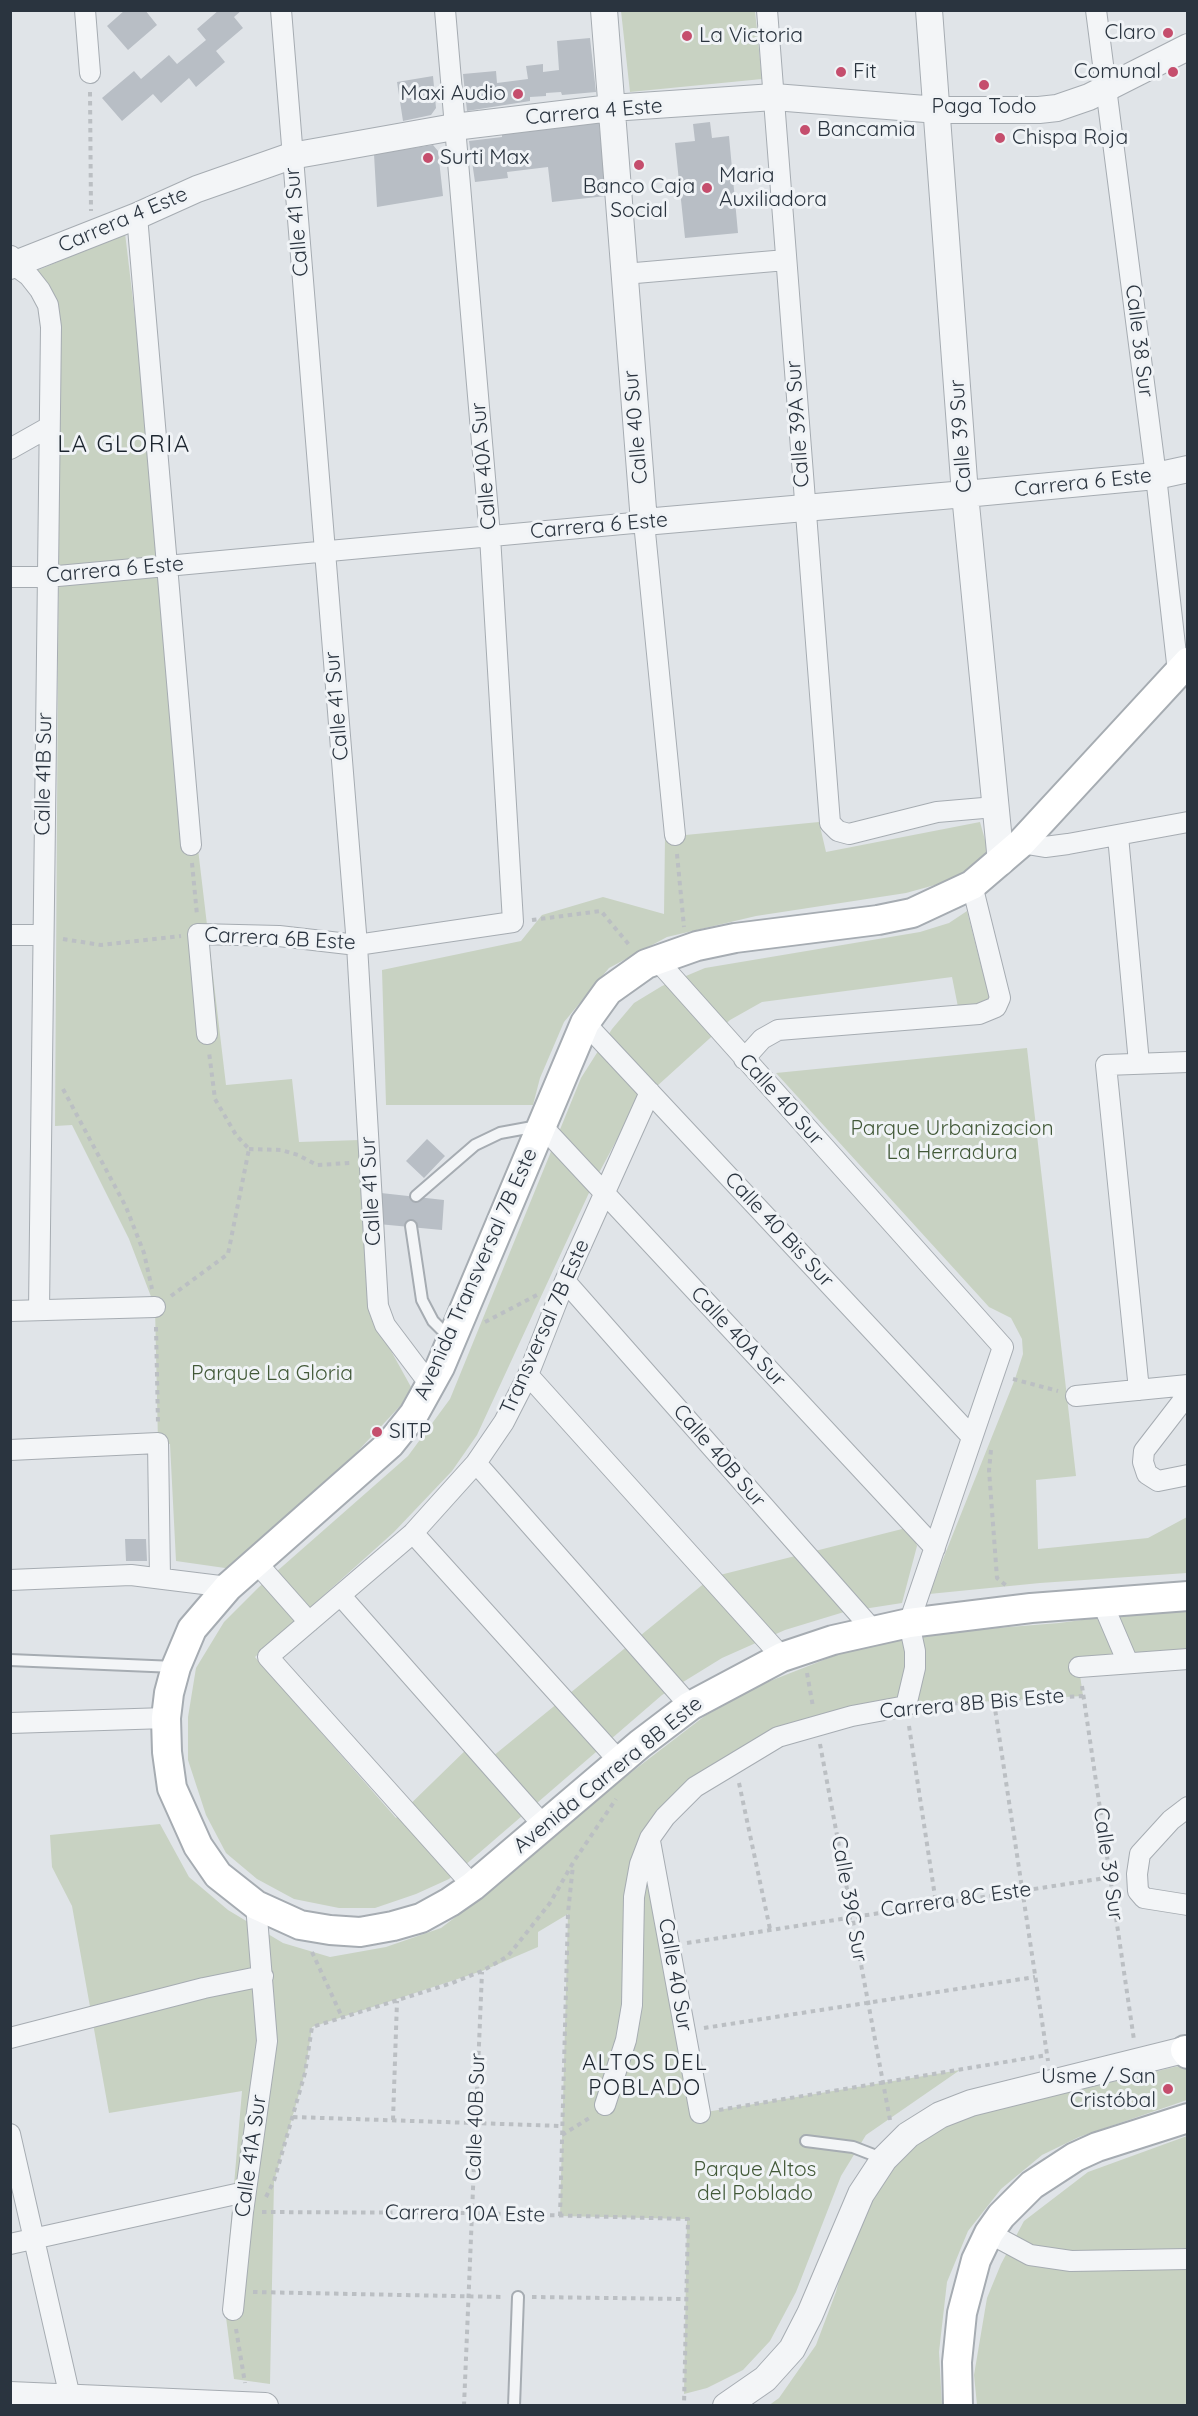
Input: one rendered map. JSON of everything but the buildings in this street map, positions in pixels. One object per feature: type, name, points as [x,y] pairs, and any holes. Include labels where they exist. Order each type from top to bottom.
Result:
[{"type":"main road","name":"Avenida Transversal 7B Este","points":[[166,1718],[176,1667],[192,1629],[228,1587],[390,1444],[414,1414],[431,1386],[585,1023],[608,991],[651,962],[718,940],[878,920],[912,913],[972,885],[1011,852],[1183,667]]},
{"type":"main road","name":"Avenida Carrera 8B Este","points":[[166,1718],[172,1788],[185,1822],[218,1875],[256,1905],[300,1925],[360,1932],[421,1918],[473,1886],[544,1826],[621,1775],[690,1706],[793,1653],[873,1630],[909,1623],[1181,1593]]},
{"type":"main road","points":[[958,2406],[957,2362],[962,2313],[976,2260],[989,2233],[1015,2200],[1046,2175],[1075,2157],[1106,2144],[1188,2118]]},
{"type":"street","points":[[85,10],[90,73]]},
{"type":"street","name":"Calle 41 Sur","points":[[280,10],[357,945],[378,1306],[385,1325],[431,1386]]},
{"type":"street","name":"Calle 40A Sur","points":[[445,10],[490,536],[513,922]]},
{"type":"street","name":"Calle 40 Sur","points":[[604,10],[644,522],[675,835]]},
{"type":"street","name":"Calle 39A Sur","points":[[767,10],[829,820],[833,828],[849,834],[937,813],[995,807]]},
{"type":"street","name":"Calle 39 Sur","points":[[929,10],[965,495],[995,807],[1011,852]]},
{"type":"street","name":"Calle 38 Sur","points":[[1096,10],[1183,667]]},
{"type":"street","name":"Carrera 4 Este","points":[[11,262],[137,216],[196,189],[291,156],[454,127],[611,108],[774,97],[938,110],[993,111],[1057,108],[1107,89],[1188,47]]},
{"type":"street","points":[[137,216],[191,845]]},
{"type":"street","points":[[624,274],[786,260]]},
{"type":"street","name":"Calle 41B Sur","points":[[11,262],[29,276],[48,304],[51,327],[40,1050],[39,1310]]},
{"type":"street","points":[[10,449],[49,427]]},
{"type":"street","points":[[10,435],[30,438]]},
{"type":"street","name":"Carrera 6 Este","points":[[10,577],[47,577],[965,495],[1156,476],[1188,469]]},
{"type":"street","points":[[1011,852],[1118,836],[1188,822]]},
{"type":"street","points":[[1118,836],[1139,1063]]},
{"type":"street","points":[[744,1059],[762,1039],[778,1030],[979,1014],[996,1007],[1000,998],[972,885]]},
{"type":"street","name":"Carrera 6B Este","points":[[198,934],[279,936],[357,945],[513,922]]},
{"type":"street","points":[[198,934],[207,1034]]},
{"type":"street","points":[[10,935],[42,935]]},
{"type":"street","name":"Calle 40 Sur","points":[[651,962],[744,1059],[1003,1347],[994,1374]]},
{"type":"street","name":"Calle 40 Bis Sur","points":[[585,1023],[972,1437]]},
{"type":"street","points":[[1139,1390],[1107,1065],[1188,1062]]},
{"type":"street","name":"Transversal 7B Este","points":[[473,1886],[268,1657],[413,1533],[476,1463],[504,1422],[528,1375],[565,1281],[650,1092]]},
{"type":"street","name":"Calle 40A Sur","points":[[542,1126],[935,1548]]},
{"type":"street","name":"Calle 40B Sur","points":[[565,1281],[873,1630]]},
{"type":"street","points":[[10,1311],[155,1307]]},
{"type":"street","points":[[906,1706],[915,1668],[915,1651],[909,1623],[994,1374]]},
{"type":"street","points":[[528,1375],[793,1653]]},
{"type":"street","points":[[1076,1396],[1188,1385]]},
{"type":"street","points":[[1188,1394],[1144,1451],[1147,1474],[1158,1481],[1188,1474]]},
{"type":"street","points":[[10,1450],[158,1443],[160,1578]]},
{"type":"street","points":[[476,1463],[690,1706]]},
{"type":"street","points":[[413,1533],[621,1775]]},
{"type":"street","points":[[255,1561],[309,1622]]},
{"type":"street","points":[[10,1580],[102,1575],[160,1578],[228,1587]]},
{"type":"street","points":[[341,1596],[544,1826]]},
{"type":"street","points":[[1102,1602],[1128,1664]]},
{"type":"street","points":[[1079,1667],[1188,1659]]},
{"type":"street","name":"Carrera 8B Bis Este","points":[[650,1838],[681,1799],[735,1761],[778,1737],[817,1725],[906,1706]]},
{"type":"street","points":[[10,1723],[166,1718]]},
{"type":"street","points":[[1188,1807],[1171,1820],[1140,1854],[1137,1874],[1138,1891],[1144,1898],[1188,1905]]},
{"type":"street","points":[[605,2105],[626,2040],[632,2005],[634,1897],[640,1864],[650,1838]]},
{"type":"street","name":"Calle 40 Sur","points":[[650,1838],[700,2113]]},
{"type":"street","name":"Calle 41A Sur","points":[[234,2301],[246,2192],[267,2041],[256,1905]]},
{"type":"street","points":[[10,2038],[204,1988],[263,1976]]},
{"type":"street","points":[[726,2406],[765,2379],[792,2349],[828,2274],[861,2194],[890,2153],[921,2125],[957,2108],[1051,2082],[1187,2051]]},
{"type":"street","points":[[10,2134],[71,2402]]},
{"type":"street","points":[[10,2244],[246,2192]]},
{"type":"street","points":[[989,2233],[1030,2255],[1071,2261],[1188,2259]]},
{"type":"street","points":[[10,2395],[71,2402],[265,2406]]},
{"type":"lane","points":[[416,1196],[475,1145],[500,1133],[542,1126]]},
{"type":"lane","points":[[411,1227],[422,1300],[433,1321],[451,1339]]},
{"type":"lane","points":[[10,1660],[176,1667]]},
{"type":"lane","points":[[806,2141],[890,2153]]},
{"type":"lane","points":[[514,2406],[518,2297]]},
{"type":"path","points":[[90,73],[91,234]]},
{"type":"path","points":[[675,835],[686,950]]},
{"type":"path","points":[[191,845],[198,934]]},
{"type":"path","points":[[513,922],[601,911],[651,962]]},
{"type":"path","name":"Carrera 6B Este","points":[[42,935],[101,945],[198,934]]},
{"type":"path","points":[[207,1034],[214,1099],[236,1135],[249,1149],[280,1150],[298,1155],[317,1165],[370,1162]]},
{"type":"path","points":[[40,1050],[126,1207],[144,1253],[155,1307],[158,1443]]},
{"type":"path","points":[[155,1307],[228,1254],[249,1149]]},
{"type":"path","points":[[451,1339],[565,1281]]},
{"type":"path","points":[[994,1374],[1076,1396]]},
{"type":"path","points":[[1011,1388],[1015,1379]]},
{"type":"path","points":[[995,1439],[988,1470],[997,1578],[1031,1608]]},
{"type":"path","name":"Calle 39C Sur","points":[[793,1653],[817,1725],[883,2082],[890,2153]]},
{"type":"path","name":"Calle 39 Sur","points":[[1079,1667],[1137,2061]]},
{"type":"path","name":"Carrera 8B Bis Este","points":[[906,1706],[1083,1696]]},
{"type":"path","points":[[994,1702],[1051,2082]]},
{"type":"path","points":[[906,1706],[936,1903]]},
{"type":"path","points":[[735,1761],[770,1929]]},
{"type":"path","points":[[562,2126],[293,2117],[305,2073],[312,2027],[483,1971],[508,1956],[525,1938],[550,1903],[621,1775]]},
{"type":"path","points":[[560,2216],[568,1913],[574,1862]]},
{"type":"path","name":"Carrera 8C Este","points":[[669,1946],[936,1903],[1137,1874]]},
{"type":"path","points":[[300,1925],[342,2017]]},
{"type":"path","name":"Calle 40B Sur","points":[[464,2406],[483,1971]]},
{"type":"path","points":[[685,2031],[1035,1977]]},
{"type":"path","points":[[393,2120],[397,2001]]},
{"type":"path","points":[[700,2113],[1047,2055]]},
{"type":"path","points":[[562,2135],[586,2122],[605,2105]]},
{"type":"path","name":"Carrera 10A Este","points":[[293,2117],[274,2181],[259,2212],[472,2213],[687,2219],[685,2299]]},
{"type":"path","points":[[248,2405],[234,2301],[518,2297],[685,2299],[684,2406]]},
{"type":"green space","points":[[621,11],[755,11],[762,79],[630,92]]},
{"type":"green space","name":"Parque La Gloria","points":[[125,233],[226,1085],[292,1079],[299,1142],[360,1140],[374,1320],[411,1387],[402,1404],[356,1453],[232,1569],[176,1561],[170,1444],[158,1443],[155,1307],[129,1239],[72,1125],[55,1126],[60,345],[34,272]]},
{"type":"green space","points":[[819,822],[826,852],[980,822],[989,854],[970,871],[942,883],[906,893],[756,916],[667,937],[609,968],[564,1022],[540,1078],[533,1105],[386,1105],[382,970],[521,941],[542,915],[603,897],[664,914],[665,837]]},
{"type":"green space","points":[[967,911],[992,1008],[959,1012],[952,977],[762,1002],[730,1020],[635,1106],[594,1182],[477,1435],[452,1471],[394,1532],[255,1657],[396,1818],[472,1744],[487,1761],[712,1577],[910,1527],[917,1546],[902,1603],[844,1612],[785,1630],[722,1658],[662,1695],[449,1879],[416,1894],[375,1908],[339,1908],[294,1899],[257,1879],[226,1853],[206,1815],[188,1760],[188,1717],[196,1668],[224,1622],[259,1587],[408,1456],[450,1399],[581,1078],[612,1029],[634,1003],[662,986],[705,968],[920,932],[949,923]]},
{"type":"green space","name":"Parque Urbanizacion La Herradura","points":[[1027,1048],[1076,1476],[1036,1480],[1038,1549],[1148,1538],[1187,1517],[1187,1573],[1040,1583],[929,1594],[1015,1379],[1023,1354],[1022,1339],[1011,1318],[989,1307],[776,1073]]},
{"type":"green space","name":"Parque Altos del Poblado","points":[[1187,1606],[1187,1658],[1079,1668],[1083,1696],[906,1706],[735,1761],[650,1838],[700,2113],[960,2070],[866,2135],[841,2176],[796,2292],[770,2341],[743,2370],[707,2388],[684,2394],[687,2219],[560,2216],[568,1914],[538,1932],[538,1947],[482,1971],[312,2027],[305,2073],[274,2181],[270,2384],[234,2379],[224,2302],[242,2091],[109,2113],[72,1906],[52,1867],[50,1835],[160,1824],[189,1877],[228,1910],[283,1943],[330,1957],[386,1947],[441,1928],[487,1893],[616,1784],[706,1715],[765,1683],[844,1652],[935,1633],[1059,1623]]},
{"type":"green space","points":[[1187,2064],[1187,2100],[1079,2137],[1042,2155],[1001,2189],[968,2231],[947,2282],[939,2352],[942,2405],[768,2406],[779,2398],[816,2345],[836,2292],[850,2240],[869,2199],[895,2162],[931,2131],[969,2116]]},
{"type":"green space","points":[[1187,2136],[1187,2405],[977,2405],[974,2375],[987,2298],[1001,2264],[1024,2221],[1088,2172]]},
{"type":"place","name":"Claro","points":[[1168,33]]},
{"type":"place","name":"La Victoria","points":[[687,36]]},
{"type":"place","name":"Fit","points":[[841,72]]},
{"type":"place","name":"Comunal","points":[[1173,72]]},
{"type":"place","name":"Paga Todo","points":[[984,85]]},
{"type":"place","name":"Maxi Audio","points":[[518,94]]},
{"type":"place","name":"Bancamia","points":[[805,130]]},
{"type":"place","name":"Chispa Roja","points":[[1000,138]]},
{"type":"place","name":"Surti Max","points":[[428,158]]},
{"type":"place","name":"Banco Caja Social","points":[[639,165]]},
{"type":"place","name":"Maria Auxiliadora","points":[[707,188]]},
{"type":"place","name":"SITP","points":[[377,1432]]},
{"type":"place","name":"Usme / San Cristóbal","points":[[1168,2089]]},
{"type":"district","name":"LA GLORIA","points":[[124,445]]},
{"type":"district","name":"ALTOS DEL POBLADO","points":[[645,2076]]}]
